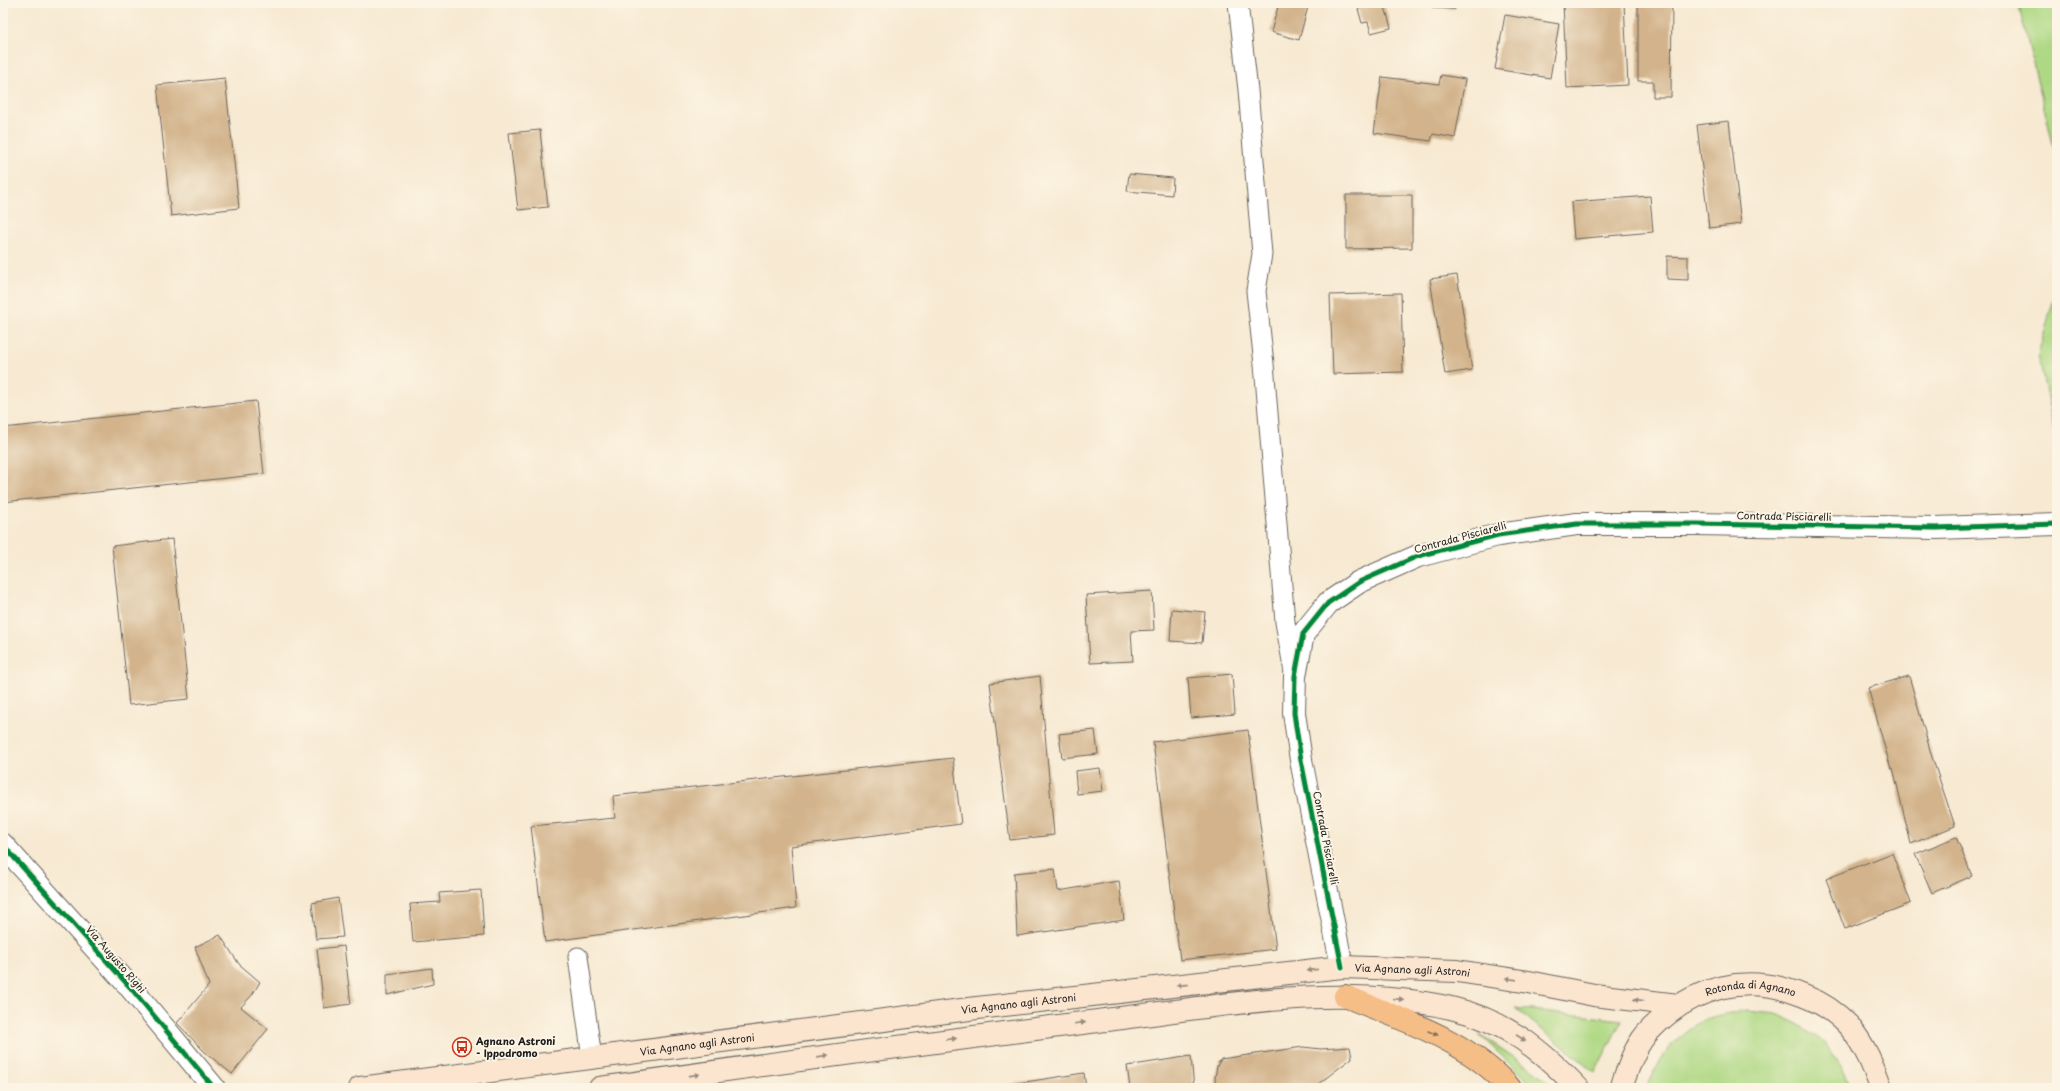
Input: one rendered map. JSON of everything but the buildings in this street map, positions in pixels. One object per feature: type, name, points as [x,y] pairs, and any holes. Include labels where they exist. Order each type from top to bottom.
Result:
[{"type":"highway","points":[[1345,996],[1443,1037],[1494,1070],[1510,1088]]},
{"type":"main road","name":"Via Agnano agli Astroni","points":[[360,1088],[977,1008],[1342,967],[1457,971],[1528,982],[1594,995],[1678,1005]]},
{"type":"main road","name":"Rotonda di Agnano","points":[[1621,1088],[1630,1061],[1650,1030],[1678,1005],[1711,990],[1748,983],[1785,988],[1819,1002],[1848,1025],[1870,1056],[1881,1088]]},
{"type":"main road","points":[[600,1088],[895,1046],[1112,1019],[1254,1002],[1345,996],[1402,999],[1454,1009],[1489,1020],[1521,1036],[1545,1055],[1578,1088]]},
{"type":"street","name":"Contrada Pisciarelli","points":[[1342,967],[1300,752],[1294,713],[1295,676],[1303,634],[1328,603],[1359,582],[1418,556],[1498,535],[1577,524],[1696,524],[1936,528],[2057,524]]},
{"type":"street","name":"Via Augusto Righi","points":[[3,845],[130,987],[214,1088]]},
{"type":"lane","points":[[1238,3],[1248,90],[1262,254],[1256,291],[1265,372],[1285,622],[1295,676]]},
{"type":"lane","points":[[578,957],[592,1058]]},
{"type":"green space","points":[[2018,3],[2057,3],[2057,160]]},
{"type":"green space","points":[[2057,288],[2057,445],[2038,355]]},
{"type":"green space","points":[[1515,1008],[1622,1020],[1595,1072]]},
{"type":"green space","points":[[1747,1011],[1776,1014],[1802,1026],[1825,1044],[1842,1067],[1850,1088],[1647,1088],[1658,1064],[1674,1042],[1684,1033],[1707,1019],[1723,1014]]},
{"type":"green space","points":[[1479,1034],[1545,1078],[1554,1088],[1535,1088]]},
{"type":"cycle path","points":[[1342,967],[1301,760],[1294,713],[1295,676],[1303,634],[1328,603],[1359,582],[1418,556],[1498,535],[1577,524],[1696,524],[1936,528],[2057,524]]},
{"type":"cycle path","points":[[3,845],[130,987],[214,1088]]},
{"type":"place","name":"Agnano Astroni - Ippodromo","points":[[462,1047]]}]
